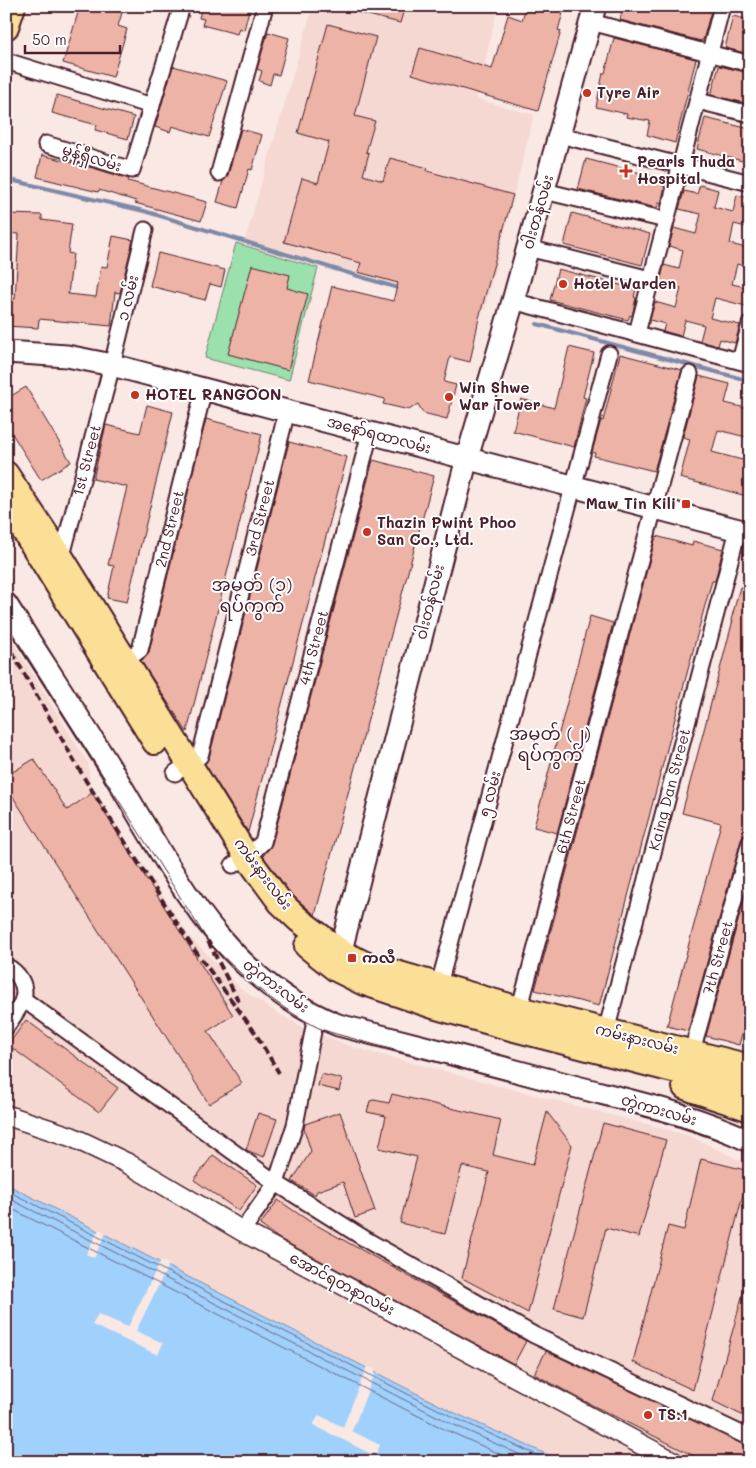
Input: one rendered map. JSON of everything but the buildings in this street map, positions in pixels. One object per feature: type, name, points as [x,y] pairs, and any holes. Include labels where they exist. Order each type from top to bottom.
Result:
[{"type":"main road","points":[[6,27],[13,6]]},
{"type":"main road","name":"ဝါးတန်လမ်း","points":[[336,968],[467,458],[514,301],[593,14]]},
{"type":"main road","name":"အနော်ရထာလမ်း","points":[[6,352],[67,356],[112,365],[744,532]]},
{"type":"main road","name":"ကမ်းနားလမ်း","points":[[6,474],[51,558],[271,911],[310,948],[336,968],[362,982],[436,996],[517,1019],[689,1062],[750,1067]]},
{"type":"main road","name":"ကမ်းနားလမ်း","points":[[6,503],[51,558]]},
{"type":"main road","name":"တွဲကားလမ်း","points":[[6,604],[196,908],[232,952],[257,975],[287,998],[316,1016],[338,1024],[655,1108],[727,1130],[750,1141]]},
{"type":"main road","points":[[336,968],[378,1001],[440,1016],[674,1083],[750,1109]]},
{"type":"main road","name":"ကမ်းနားလမ်း","points":[[689,1062],[750,1090]]},
{"type":"street","name":"မွန်ရှီလမ်း","points":[[46,144],[132,170],[182,6]]},
{"type":"street","points":[[218,173],[265,6]]},
{"type":"street","points":[[637,333],[722,6]]},
{"type":"street","points":[[593,14],[710,54],[750,64]]},
{"type":"street","points":[[6,61],[152,106]]},
{"type":"street","points":[[698,101],[750,114]]},
{"type":"street","points":[[560,135],[750,183]]},
{"type":"street","points":[[544,191],[666,220]]},
{"type":"street","name":"၁ လမ်း","points":[[112,365],[144,230]]},
{"type":"street","points":[[528,248],[650,279]]},
{"type":"street","points":[[514,301],[745,362],[750,324]]},
{"type":"street","name":"၅ လမ်း","points":[[436,996],[609,354]]},
{"type":"street","name":"1st Street","points":[[51,558],[64,548],[112,365]]},
{"type":"street","name":"6th Street","points":[[517,1019],[690,374]]},
{"type":"street","name":"2nd Street","points":[[118,666],[140,650],[204,389]]},
{"type":"street","name":"3rd Street","points":[[182,769],[200,756],[286,411]]},
{"type":"street","name":"4th Street","points":[[240,861],[263,842],[370,432]]},
{"type":"street","name":"Kaing Dan Street","points":[[604,1041],[744,532]]},
{"type":"street","name":"7th Street","points":[[689,1062],[750,842]]},
{"type":"street","points":[[6,966],[19,975],[22,981],[23,999],[6,1028]]},
{"type":"street","points":[[23,999],[276,1183],[370,1242],[534,1335],[750,1438]]},
{"type":"street","points":[[242,1231],[276,1183],[295,1125],[316,1016]]},
{"type":"street","name":"အောင်ရတနာလမ်း","points":[[6,1115],[72,1137],[127,1163],[242,1231],[674,1462]]},
{"type":"shaded area","points":[[313,6],[498,6],[476,99],[534,115],[484,311],[245,240]]},
{"type":"shaded area","points":[[6,631],[88,763],[90,783],[187,934],[240,988],[304,1028],[355,1048],[687,1135],[750,1165],[750,1462],[564,1462],[455,1413],[6,1184]]},
{"type":"green space","points":[[236,243],[318,268],[289,380],[205,358]]},
{"type":"water","points":[[6,1184],[455,1413],[564,1462],[6,1462]]},
{"type":"pier","points":[[99,1229],[106,1233],[94,1258],[86,1254]]},
{"type":"pier","points":[[161,1260],[169,1264],[136,1331],[163,1343],[158,1355],[92,1325],[98,1314],[128,1327]]},
{"type":"pier","points":[[367,1366],[376,1370],[352,1431],[380,1445],[375,1456],[313,1425],[319,1415],[343,1427]]},
{"type":"waterway","points":[[6,179],[144,211],[401,289]]},
{"type":"waterway","points":[[537,324],[750,381]]},
{"type":"tram line","points":[[6,623],[208,941],[244,977],[270,998],[298,1017],[330,1032],[663,1122],[729,1144],[750,1155]]},
{"type":"railway","points":[[6,642],[86,781],[191,945],[254,1031],[279,1073]]},
{"type":"railway","points":[[208,941],[239,1002]]},
{"type":"place","name":"Tyre Air","points":[[587,93]]},
{"type":"place","name":"Pearls Thuda Hospital","points":[[626,171]]},
{"type":"place","name":"Hotel Warden","points":[[563,284]]},
{"type":"place","name":"HOTEL RANGOON","points":[[135,395]]},
{"type":"place","name":"Win Shwe War Tower","points":[[449,397]]},
{"type":"place","name":"Maw Tin Kili","points":[[686,504]]},
{"type":"place","name":"Thazin Pwint Phoo San Co., Ltd.","points":[[367,532]]},
{"type":"place","name":"ကလီ","points":[[352,958]]},
{"type":"place","name":"TS.1","points":[[648,1415]]},
{"type":"district","name":"အမှတ် (၁) ရပ်ကွက်","points":[[252,595]]},
{"type":"district","name":"အမှတ် (၂) ရပ်ကွက်","points":[[550,744]]}]
